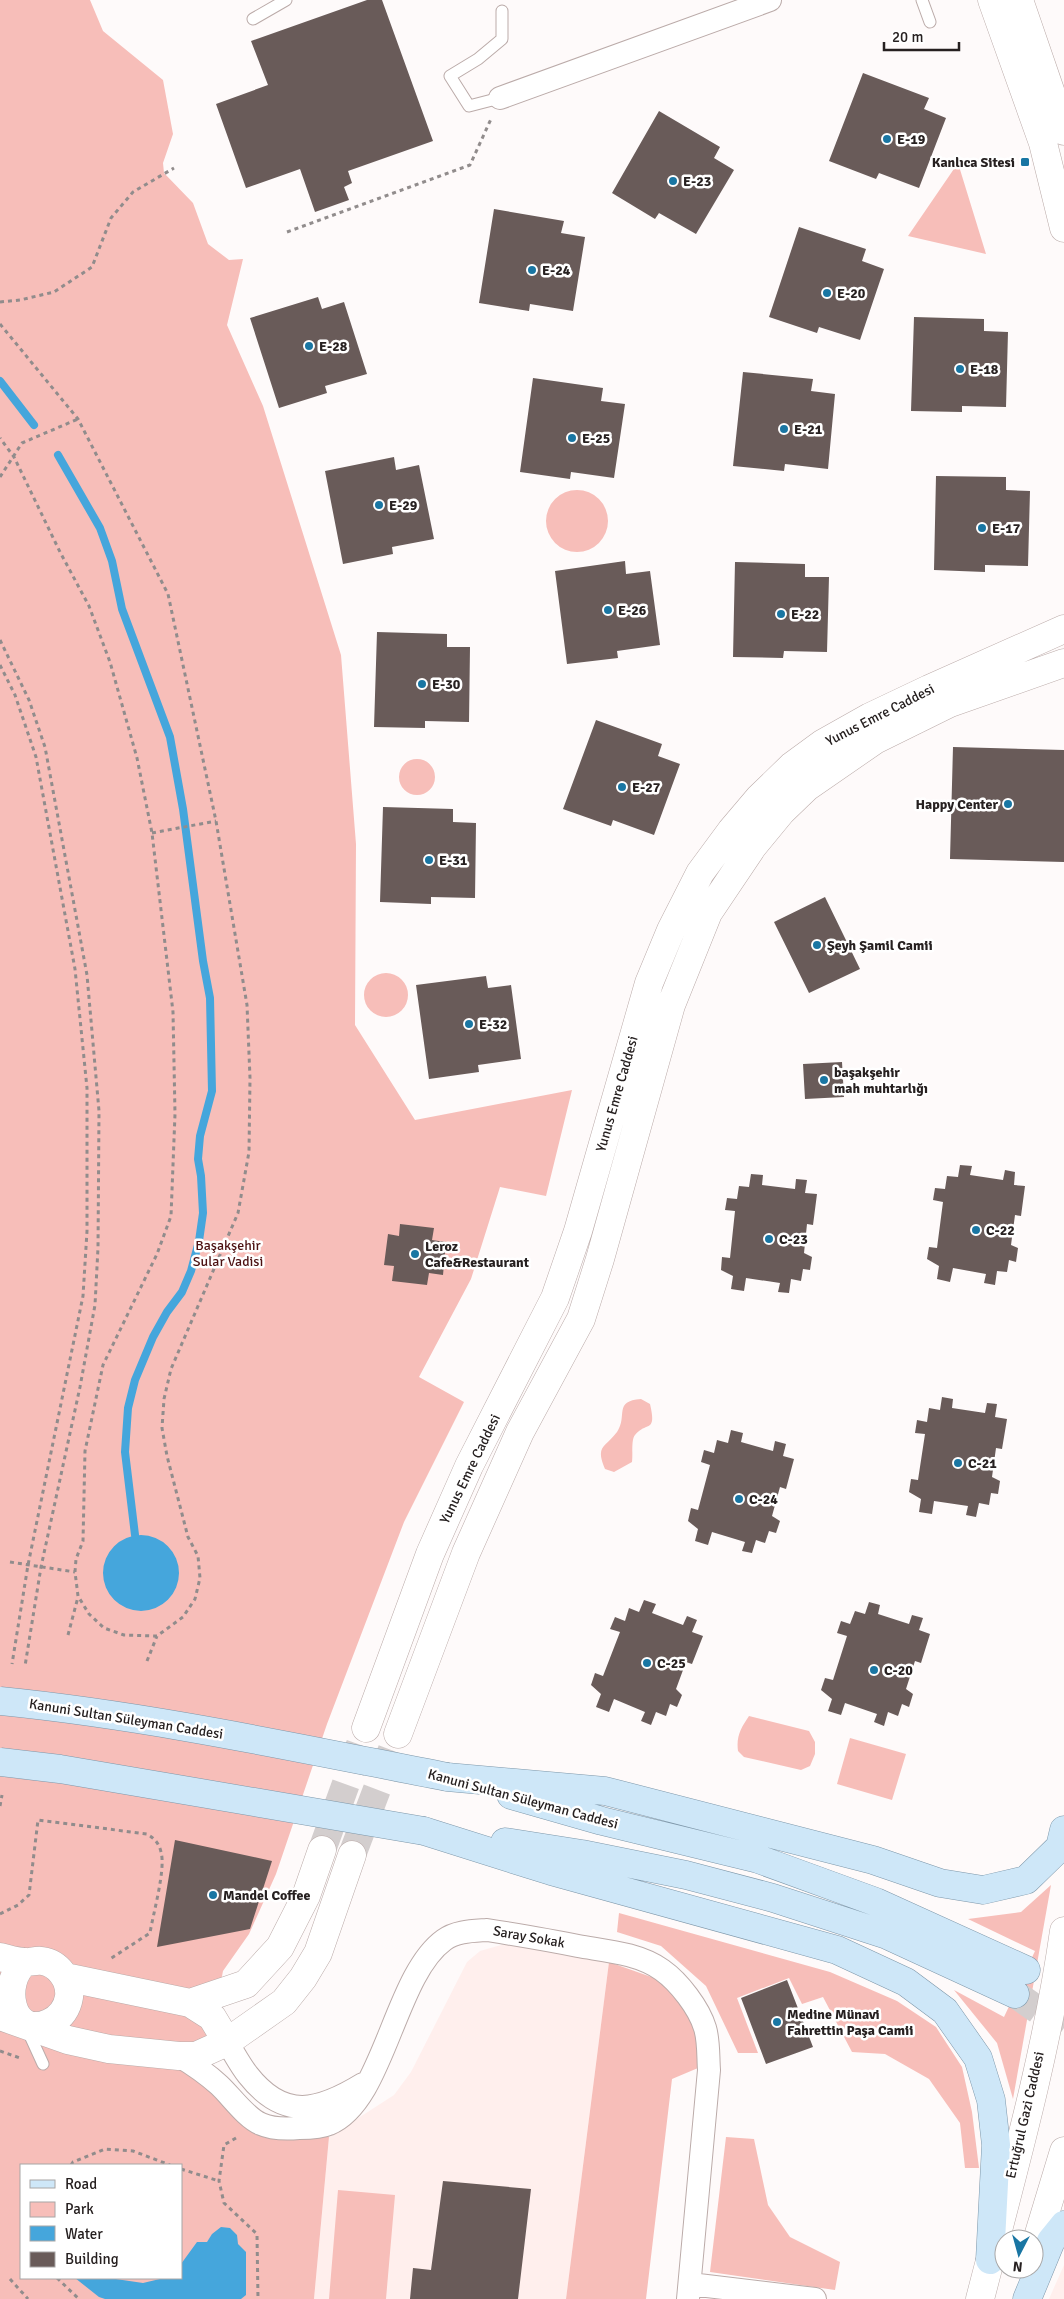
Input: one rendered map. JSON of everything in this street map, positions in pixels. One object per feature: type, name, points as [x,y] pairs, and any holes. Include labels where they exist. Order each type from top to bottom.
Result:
[{"type":"main road","name":"Kanuni Sultan Süleyman Caddesi","points":[[0,1701],[109,1714],[244,1737],[447,1776],[602,1821],[758,1859],[876,1902],[1020,1982],[887,1935],[773,1898],[686,1875],[582,1854],[424,1831],[60,1769],[0,1762]]},
{"type":"main road","points":[[447,1776],[605,1792],[874,1860],[940,1883],[983,1890],[1026,1880],[1060,1847],[1064,1830]]},
{"type":"main road","points":[[424,1831],[551,1871],[838,1950],[906,1982],[938,2005],[945,2011],[978,2058],[991,2100],[996,2145],[990,2260]]},
{"type":"main road","points":[[1027,2299],[1051,2241],[1064,2225]]},
{"type":"street","points":[[500,98],[770,0]]},
{"type":"street","points":[[992,0],[1043,142],[1064,228]]},
{"type":"street","points":[[1020,0],[1064,131]]},
{"type":"street","name":"Yunus Emre Caddesi","points":[[366,1728],[430,1554],[469,1466],[555,1298],[578,1231],[649,983],[671,930],[700,873],[731,831],[760,798],[792,766],[822,744],[870,717],[929,688],[1064,629]]},
{"type":"street","name":"Yunus Emre Caddesi","points":[[398,1734],[466,1552],[520,1432],[581,1319],[600,1259],[671,1005],[708,913],[753,846],[781,812],[807,787],[875,740],[950,703],[1064,663]]},
{"type":"street","points":[[190,2004],[246,1984],[280,1947],[306,1896],[322,1850]]},
{"type":"street","points":[[12,2020],[68,2040],[109,2048],[179,2056],[196,2056],[227,2042],[284,2002],[303,1978],[318,1953],[352,1855]]},
{"type":"street","name":"Saray Sokak","points":[[179,2056],[205,2072],[261,2124],[285,2129],[311,2128],[329,2124],[348,2111],[368,2081],[415,1976],[428,1953],[445,1939],[458,1934],[487,1930],[612,1952],[644,1960],[663,1970],[681,1989],[696,2009],[705,2028],[708,2045],[709,2070],[689,2292]]},
{"type":"street","name":"Ertuğrul Gazi Caddesi","points":[[980,2299],[1035,2077],[1058,1971],[1064,1931]]},
{"type":"street","points":[[12,1960],[49,1962],[61,1971],[65,1977],[70,1994],[62,2014],[45,2025],[12,2020],[16,2019],[4,2002],[3,1991],[12,1960]]},
{"type":"street","points":[[65,1977],[190,2004],[212,2017],[246,2073],[260,2089],[273,2099],[291,2107],[308,2108],[320,2106],[340,2098],[368,2081]]},
{"type":"street","points":[[1040,2229],[1064,2152]]},
{"type":"street","points":[[1021,2299],[1026,2279]]},
{"type":"street","points":[[689,2292],[816,2299]]},
{"type":"lane","points":[[254,19],[286,0]]},
{"type":"lane","points":[[922,0],[930,22]]},
{"type":"lane","points":[[500,98],[469,106],[450,76],[478,59],[502,39],[502,11]]},
{"type":"lane","points":[[12,2020],[43,2064]]},
{"type":"path","points":[[287,232],[470,165],[500,98]]},
{"type":"path","points":[[0,302],[20,300],[54,292],[92,267],[111,218],[133,192],[174,168]]},
{"type":"path","points":[[0,324],[78,419],[168,594],[216,822],[247,1005],[250,1078],[249,1152],[238,1213],[171,1369],[164,1399],[162,1428],[167,1456],[188,1537],[198,1556],[200,1578],[195,1599],[183,1617],[157,1636],[147,1661]]},
{"type":"path","points":[[0,477],[22,444],[78,419]]},
{"type":"path","points":[[0,438],[14,457],[60,552],[89,606],[110,662],[137,758],[152,833],[173,1012],[175,1114],[171,1216],[157,1254],[103,1365],[85,1451],[83,1541],[76,1559],[75,1572],[78,1596],[68,1635]]},
{"type":"path","points":[[0,640],[29,700],[45,747],[87,974],[98,1102],[98,1248],[95,1305],[80,1387],[41,1567],[26,1666]]},
{"type":"path","points":[[0,665],[15,695],[36,757],[75,969],[87,1088],[87,1230],[83,1296],[28,1565],[12,1664]]},
{"type":"path","points":[[152,833],[216,822]]},
{"type":"path","points":[[10,1562],[75,1572]]},
{"type":"path","points":[[78,1596],[89,1614],[104,1628],[124,1636],[157,1636]]},
{"type":"path","points":[[0,1806],[2,1795]]},
{"type":"path","points":[[0,1914],[18,1905],[29,1895],[38,1820],[146,1834],[154,1838],[161,1852],[161,1869],[150,1933],[110,1958]]},
{"type":"path","points":[[224,2145],[219,2182],[224,2203],[257,2234],[258,2299]]},
{"type":"path","points":[[72,2164],[105,2149],[133,2151],[167,2164]]},
{"type":"path","points":[[182,2169],[219,2182]]},
{"type":"path","points":[[10,2279],[28,2299]]},
{"type":"path","points":[[58,2279],[79,2299]]},
{"type":"shaded area","points":[[515,1943],[609,1962],[566,2299],[314,2299],[329,2137],[394,2095],[411,2072],[467,1962],[480,1951]]},
{"type":"shaded area","points":[[1064,2265],[1064,2299],[1049,2299]]},
{"type":"green space","name":"Başakşehir Sular Vadisi","points":[[0,0],[90,0],[103,31],[163,80],[173,134],[163,163],[164,173],[193,203],[208,244],[229,260],[243,259],[227,325],[263,406],[341,655],[356,844],[355,1025],[415,1120],[572,1090],[546,1196],[500,1187],[471,1279],[419,1377],[464,1402],[404,1522],[327,1724],[276,1874],[249,1934],[223,1971],[210,2038],[197,2075],[296,2136],[329,2137],[314,2299],[0,2299]]},
{"type":"green space","points":[[958,163],[986,254],[908,236]]},
{"type":"green space","points":[[571,490],[583,490],[599,499],[606,509],[608,521],[606,533],[599,543],[583,552],[571,552],[560,547],[551,538],[546,527],[546,515],[551,504],[560,495]]},
{"type":"green space","points":[[417,759],[424,760],[430,764],[434,770],[434,784],[430,790],[424,794],[417,795],[410,794],[404,790],[400,784],[399,777],[400,770],[404,764],[410,760]]},
{"type":"green space","points":[[382,973],[390,973],[402,979],[408,995],[402,1011],[390,1017],[382,1017],[370,1011],[364,999],[364,991],[370,979]]},
{"type":"green space","points":[[641,1399],[650,1404],[652,1420],[649,1426],[639,1431],[634,1437],[632,1462],[614,1472],[605,1469],[601,1451],[617,1432],[624,1406],[632,1400]]},
{"type":"green space","points":[[749,1716],[809,1731],[815,1742],[815,1754],[810,1766],[801,1770],[744,1757],[738,1751],[738,1736]]},
{"type":"green space","points":[[850,1738],[906,1754],[892,1800],[837,1784]]},
{"type":"green space","points":[[1051,1885],[1013,2099],[997,2043],[954,1990],[1004,2017],[1035,1951],[968,1919],[1021,1912]]},
{"type":"green space","points":[[619,1913],[830,1972],[897,2001],[936,2027],[962,2067],[972,2112],[979,2168],[965,2168],[960,2123],[929,2079],[885,2054],[852,2052],[823,1997],[802,2004],[789,1978],[737,1998],[758,2053],[738,2053],[706,1986],[661,1946],[617,1932]]},
{"type":"green space","points":[[609,1962],[657,1979],[680,1998],[699,2028],[698,2068],[672,2079],[646,2299],[566,2299]]},
{"type":"green space","points":[[726,2137],[754,2139],[768,2205],[790,2237],[840,2262],[835,2290],[710,2272]]},
{"type":"green space","points":[[338,2190],[395,2195],[386,2299],[329,2299]]},
{"type":"water","points":[[134,1535],[148,1535],[162,1541],[173,1552],[179,1566],[176,1588],[168,1600],[148,1611],[134,1611],[120,1605],[109,1594],[103,1580],[103,1566],[109,1552],[120,1541]]},
{"type":"water","points":[[221,2227],[230,2228],[237,2235],[238,2244],[246,2252],[246,2295],[241,2299],[105,2299],[99,2297],[76,2279],[116,2279],[143,2283],[160,2279],[182,2279],[182,2263],[197,2242],[207,2242],[212,2234]]},
{"type":"building","points":[[367,0],[382,0],[433,141],[348,171],[352,183],[344,187],[349,200],[315,212],[300,169],[246,188],[216,104],[268,85],[251,41]]},
{"type":"building","name":"E-19","points":[[863,73],[929,98],[924,109],[946,118],[919,188],[879,173],[876,179],[829,161]]},
{"type":"building","name":"E-23","points":[[659,111],[720,147],[714,158],[734,170],[696,234],[659,213],[655,219],[612,193]]},
{"type":"building","name":"E-24","points":[[494,209],[564,221],[561,233],[585,237],[573,311],[530,304],[529,311],[479,303]]},
{"type":"building","name":"E-20","points":[[799,227],[866,249],[862,261],[884,269],[860,340],[819,327],[817,333],[769,317]]},
{"type":"building","name":"E-28","points":[[318,297],[322,309],[344,302],[367,374],[325,386],[327,393],[279,408],[250,318]]},
{"type":"building","name":"E-18","points":[[914,317],[984,319],[984,331],[1008,332],[1006,407],[962,406],[962,412],[911,411]]},
{"type":"building","name":"E-21","points":[[743,372],[813,379],[811,391],[835,394],[828,469],[785,464],[784,471],[733,466]]},
{"type":"building","name":"E-25","points":[[533,378],[603,388],[601,401],[625,404],[614,478],[571,472],[570,479],[520,472]]},
{"type":"building","name":"E-29","points":[[394,457],[396,470],[419,465],[434,539],[392,547],[393,554],[343,564],[325,471]]},
{"type":"building","name":"E-17","points":[[936,476],[1006,477],[1006,490],[1030,491],[1028,566],[985,565],[985,572],[934,570]]},
{"type":"building","name":"E-26","points":[[625,561],[626,574],[650,571],[660,645],[617,651],[618,658],[567,664],[555,571]]},
{"type":"building","name":"E-22","points":[[735,562],[805,564],[805,577],[829,577],[827,652],[784,651],[783,658],[733,657]]},
{"type":"building","name":"E-30","points":[[377,632],[447,634],[447,647],[470,647],[469,722],[425,721],[425,728],[374,727]]},
{"type":"building","name":"E-27","points":[[596,720],[662,744],[658,756],[680,764],[654,835],[613,820],[611,826],[563,809]]},
{"type":"building","name":"Happy Center","points":[[953,747],[1064,750],[1064,862],[950,859]]},
{"type":"building","name":"E-31","points":[[383,807],[453,809],[453,822],[476,823],[475,898],[431,897],[431,904],[380,902]]},
{"type":"building","name":"Şeyh Şamil Camii","points":[[825,897],[860,969],[809,993],[774,922]]},
{"type":"building","name":"E-32","points":[[486,976],[488,988],[511,985],[521,1059],[478,1065],[479,1072],[429,1079],[416,985]]},
{"type":"building","name":"başakşehir mah muhtarlığı","points":[[842,1062],[844,1097],[805,1099],[803,1064]]},
{"type":"building","name":"C-22","points":[[960,1165],[972,1166],[970,1175],[1003,1180],[1005,1170],[1015,1172],[1014,1185],[1025,1186],[1021,1216],[1015,1215],[1011,1245],[1018,1248],[1016,1262],[1009,1260],[1007,1272],[997,1271],[995,1285],[984,1283],[986,1274],[953,1268],[950,1282],[937,1279],[939,1266],[927,1259],[929,1247],[937,1248],[943,1202],[933,1200],[935,1188],[945,1189],[947,1176],[958,1177]]},
{"type":"building","name":"C-23","points":[[751,1174],[763,1175],[762,1185],[795,1189],[796,1179],[807,1180],[805,1193],[817,1194],[813,1225],[807,1224],[804,1253],[812,1257],[810,1270],[803,1269],[801,1281],[791,1279],[789,1293],[778,1292],[780,1283],[746,1278],[744,1291],[731,1289],[733,1276],[721,1270],[722,1257],[730,1258],[735,1211],[725,1210],[727,1198],[737,1199],[739,1186],[749,1187]]},
{"type":"building","name":"Leroz Cafe&Restaurant","points":[[400,1224],[434,1228],[432,1240],[446,1242],[443,1275],[429,1273],[427,1285],[392,1281],[394,1266],[384,1265],[388,1234],[399,1236]]},
{"type":"building","name":"C-21","points":[[942,1397],[953,1399],[952,1408],[985,1413],[987,1403],[997,1404],[995,1417],[1007,1419],[1002,1449],[996,1448],[992,1477],[1000,1481],[998,1494],[991,1493],[989,1505],[979,1503],[976,1517],[966,1515],[968,1506],[934,1501],[932,1514],[919,1512],[921,1499],[909,1492],[911,1479],[918,1480],[925,1434],[915,1433],[917,1420],[927,1422],[929,1408],[940,1410]]},
{"type":"building","name":"C-24","points":[[731,1430],[743,1433],[741,1442],[773,1451],[775,1441],[786,1444],[783,1456],[794,1459],[786,1489],[780,1487],[772,1516],[780,1521],[776,1533],[769,1531],[765,1543],[756,1540],[752,1553],[742,1551],[745,1542],[712,1532],[708,1545],[695,1541],[698,1529],[688,1521],[691,1508],[698,1510],[710,1465],[701,1462],[704,1450],[714,1453],[717,1440],[728,1443]]},
{"type":"building","name":"C-25","points":[[644,1600],[656,1604],[652,1613],[683,1625],[687,1616],[697,1620],[692,1632],[703,1636],[692,1664],[686,1662],[676,1689],[682,1695],[677,1707],[670,1704],[666,1716],[656,1712],[651,1725],[641,1721],[645,1712],[614,1699],[609,1712],[596,1707],[601,1694],[591,1685],[595,1673],[603,1676],[620,1632],[610,1629],[615,1617],[625,1621],[629,1608],[639,1612]]},
{"type":"building","name":"C-20","points":[[869,1602],[880,1605],[878,1614],[909,1624],[912,1615],[923,1618],[919,1630],[930,1634],[921,1663],[915,1661],[906,1689],[913,1694],[909,1707],[902,1704],[898,1716],[888,1712],[884,1726],[874,1722],[877,1714],[845,1703],[841,1715],[828,1711],[832,1699],[821,1690],[825,1678],[833,1680],[847,1636],[837,1633],[841,1621],[850,1624],[855,1611],[865,1614]]},
{"type":"building","name":"Mandel Coffee","points":[[175,1840],[272,1861],[250,1929],[157,1947]]},
{"type":"building","name":"Medine Münavi Fahrettin Paşa Camii","points":[[787,1980],[813,2047],[766,2064],[741,1998]]},
{"type":"building","points":[[443,2181],[531,2189],[518,2299],[410,2299],[413,2268],[431,2270]]},
{"type":"waterway","points":[[0,381],[34,425]]},
{"type":"waterway","points":[[58,455],[100,528],[112,561],[122,609],[170,737],[183,809],[203,961],[210,998],[212,1091],[200,1136],[198,1159],[203,1213],[199,1241],[191,1271],[182,1292],[167,1312],[153,1337],[135,1380],[128,1408],[125,1452],[135,1535]]},
{"type":"tunnel","points":[[322,1850],[366,1728]]},
{"type":"tunnel","points":[[352,1855],[398,1734]]},
{"type":"tunnel","points":[[1015,1994],[1064,2028]]},
{"type":"place","name":"E-19","points":[[887,139]]},
{"type":"place","name":"Kanlıca Sitesi","points":[[1025,162]]},
{"type":"place","name":"E-23","points":[[673,181]]},
{"type":"place","name":"E-24","points":[[532,270]]},
{"type":"place","name":"E-20","points":[[827,293]]},
{"type":"place","name":"E-28","points":[[309,346]]},
{"type":"place","name":"E-18","points":[[960,369]]},
{"type":"place","name":"E-21","points":[[784,429]]},
{"type":"place","name":"E-25","points":[[572,438]]},
{"type":"place","name":"E-29","points":[[379,505]]},
{"type":"place","name":"E-17","points":[[982,528]]},
{"type":"place","name":"E-26","points":[[608,610]]},
{"type":"place","name":"E-22","points":[[781,614]]},
{"type":"place","name":"E-30","points":[[422,684]]},
{"type":"place","name":"E-27","points":[[622,787]]},
{"type":"place","name":"Happy Center","points":[[1008,804]]},
{"type":"place","name":"E-31","points":[[429,860]]},
{"type":"place","name":"Şeyh Şamil Camii","points":[[817,945]]},
{"type":"place","name":"E-32","points":[[469,1024]]},
{"type":"place","name":"başakşehir mah muhtarlığı","points":[[824,1080]]},
{"type":"place","name":"C-22","points":[[976,1230]]},
{"type":"place","name":"C-23","points":[[769,1239]]},
{"type":"place","name":"Leroz Cafe&Restaurant","points":[[415,1254]]},
{"type":"place","name":"C-21","points":[[958,1463]]},
{"type":"place","name":"C-24","points":[[739,1499]]},
{"type":"place","name":"C-25","points":[[647,1663]]},
{"type":"place","name":"C-20","points":[[874,1670]]},
{"type":"place","name":"Mandel Coffee","points":[[213,1895]]},
{"type":"place","name":"Medine Münavi Fahrettin Paşa Camii","points":[[777,2022]]}]
